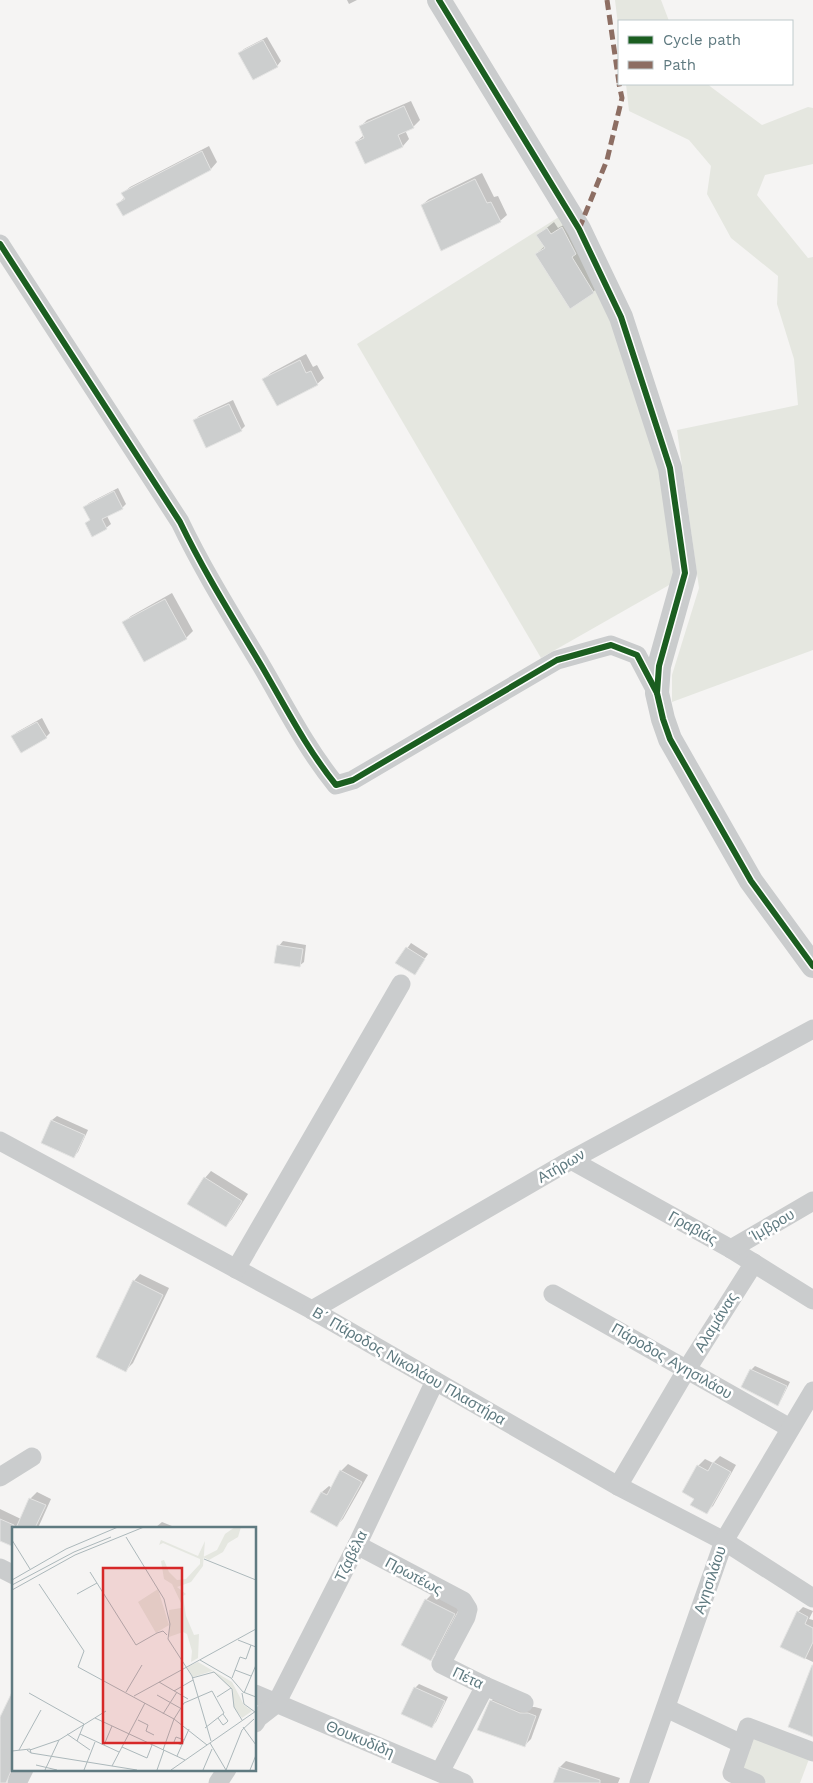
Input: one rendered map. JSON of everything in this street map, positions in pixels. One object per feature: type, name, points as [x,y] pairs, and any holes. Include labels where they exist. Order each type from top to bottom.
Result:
[{"type":"street","points":[[439,0],[579,229],[621,317],[670,468],[685,572],[659,666],[657,693],[662,718],[670,739],[752,881],[813,966]]},
{"type":"street","points":[[0,244],[180,522],[194,552],[295,724],[319,764],[336,785],[353,780],[557,660],[611,645],[637,655],[657,693]]},
{"type":"street","points":[[236,1269],[401,984]]},
{"type":"street","name":"Ατήρων","points":[[312,1310],[571,1160],[813,1028]]},
{"type":"street","name":"Β΄ Πάροδος Νικολάου Πλαστήρα","points":[[0,1141],[312,1310],[618,1486],[724,1541],[813,1598]]},
{"type":"street","name":"Γραβιάς","points":[[571,1160],[731,1249],[813,1300]]},
{"type":"street","name":"Ίμβρου","points":[[731,1249],[813,1202]]},
{"type":"street","name":"Αλαμάνας","points":[[618,1486],[687,1369],[754,1263]]},
{"type":"street","name":"Πάροδος Αγησιλάου","points":[[553,1294],[790,1428]]},
{"type":"street","name":"Τζαβέλα","points":[[256,1721],[276,1704],[357,1545],[435,1381]]},
{"type":"street","name":"Αγησιλάου","points":[[640,1783],[724,1541],[813,1392]]},
{"type":"street","points":[[0,1477],[32,1457]]},
{"type":"street","name":"Πρωτέως","points":[[357,1545],[463,1602],[468,1610]]},
{"type":"street","points":[[0,1568],[12,1574]]},
{"type":"street","name":"Πέτα","points":[[468,1610],[441,1664],[524,1703]]},
{"type":"street","points":[[440,1772],[485,1686]]},
{"type":"street","name":"Θουκυδίδη","points":[[256,1694],[464,1783]]},
{"type":"street","points":[[666,1708],[742,1744]]},
{"type":"street","points":[[756,1783],[732,1773],[748,1727],[813,1752]]},
{"type":"street","points":[[18,1783],[24,1770]]},
{"type":"street","points":[[218,1783],[226,1770]]},
{"type":"shaded area","points":[[615,0],[661,0],[669,20],[618,20],[618,25]]},
{"type":"shaded area","points":[[626,85],[709,85],[762,125],[808,107],[813,108],[813,164],[765,175],[757,195],[808,258],[813,257],[813,650],[672,702],[672,675],[699,588],[677,430],[798,405],[794,359],[777,304],[778,276],[731,238],[707,194],[711,166],[689,140],[629,111]]},
{"type":"shaded area","points":[[562,215],[584,250],[665,467],[678,580],[541,658],[357,344]]},
{"type":"shaded area","points":[[743,1733],[809,1759],[800,1783],[767,1783],[729,1767]]},
{"type":"building","points":[[263,40],[278,67],[253,80],[238,53]]},
{"type":"building","points":[[404,106],[414,128],[398,135],[403,147],[365,164],[355,142],[364,138],[359,126]]},
{"type":"building","points":[[202,151],[211,170],[123,216],[116,204],[125,199],[121,193]]},
{"type":"building","points":[[475,179],[487,203],[491,202],[501,222],[441,251],[421,205]]},
{"type":"building","points":[[562,227],[576,254],[572,257],[594,293],[570,309],[535,254],[545,248],[536,235],[547,228],[551,234]]},
{"type":"building","points":[[300,360],[306,373],[311,371],[318,385],[277,406],[262,379]]},
{"type":"building","points":[[229,404],[242,431],[206,448],[193,420]]},
{"type":"building","points":[[114,491],[123,509],[102,519],[107,529],[92,537],[85,523],[90,520],[83,507]]},
{"type":"building","points":[[165,599],[187,639],[144,662],[122,622]]},
{"type":"building","points":[[37,722],[47,738],[21,753],[11,736]]},
{"type":"building","points":[[277,945],[303,949],[300,967],[274,963]]},
{"type":"building","points":[[406,947],[425,959],[415,975],[395,963]]},
{"type":"building","points":[[51,1120],[85,1135],[74,1158],[41,1143]]},
{"type":"building","points":[[204,1177],[242,1201],[226,1227],[187,1204]]},
{"type":"building","points":[[133,1280],[163,1295],[126,1372],[96,1357]]},
{"type":"building","points":[[750,1369],[787,1386],[778,1406],[741,1387]]},
{"type":"building","points":[[713,1462],[731,1472],[707,1514],[690,1505],[694,1499],[682,1492],[697,1465],[708,1471]]},
{"type":"building","points":[[340,1470],[362,1482],[337,1527],[310,1512],[321,1492],[327,1495]]},
{"type":"building","points":[[29,1498],[46,1505],[35,1527],[16,1527]]},
{"type":"building","points":[[0,1519],[14,1525],[14,1527],[12,1527],[12,1546],[0,1541]]},
{"type":"building","points":[[425,1599],[455,1614],[431,1661],[401,1645]]},
{"type":"building","points":[[797,1611],[808,1617],[805,1624],[813,1628],[813,1642],[805,1659],[780,1647]]},
{"type":"building","points":[[813,1665],[813,1737],[788,1727]]},
{"type":"building","points":[[414,1687],[445,1701],[432,1728],[401,1714]]},
{"type":"building","points":[[12,1692],[12,1769],[6,1783],[0,1783],[0,1717]]},
{"type":"building","points":[[490,1700],[520,1713],[536,1716],[525,1747],[477,1730]]},
{"type":"building","points":[[559,1767],[600,1780],[600,1783],[553,1783]]},
{"type":"marked path","points":[[607,0],[618,76]]},
{"type":"marked path","points":[[579,229],[607,160],[622,98],[619,85]]},
{"type":"cycle path","points":[[439,0],[579,229],[621,317],[670,468],[685,573],[659,666],[657,693],[663,719],[670,739],[751,881],[813,966]]},
{"type":"cycle path","points":[[0,244],[180,522],[209,577],[296,726],[336,785],[353,780],[557,660],[611,645],[637,655],[657,693]]}]
